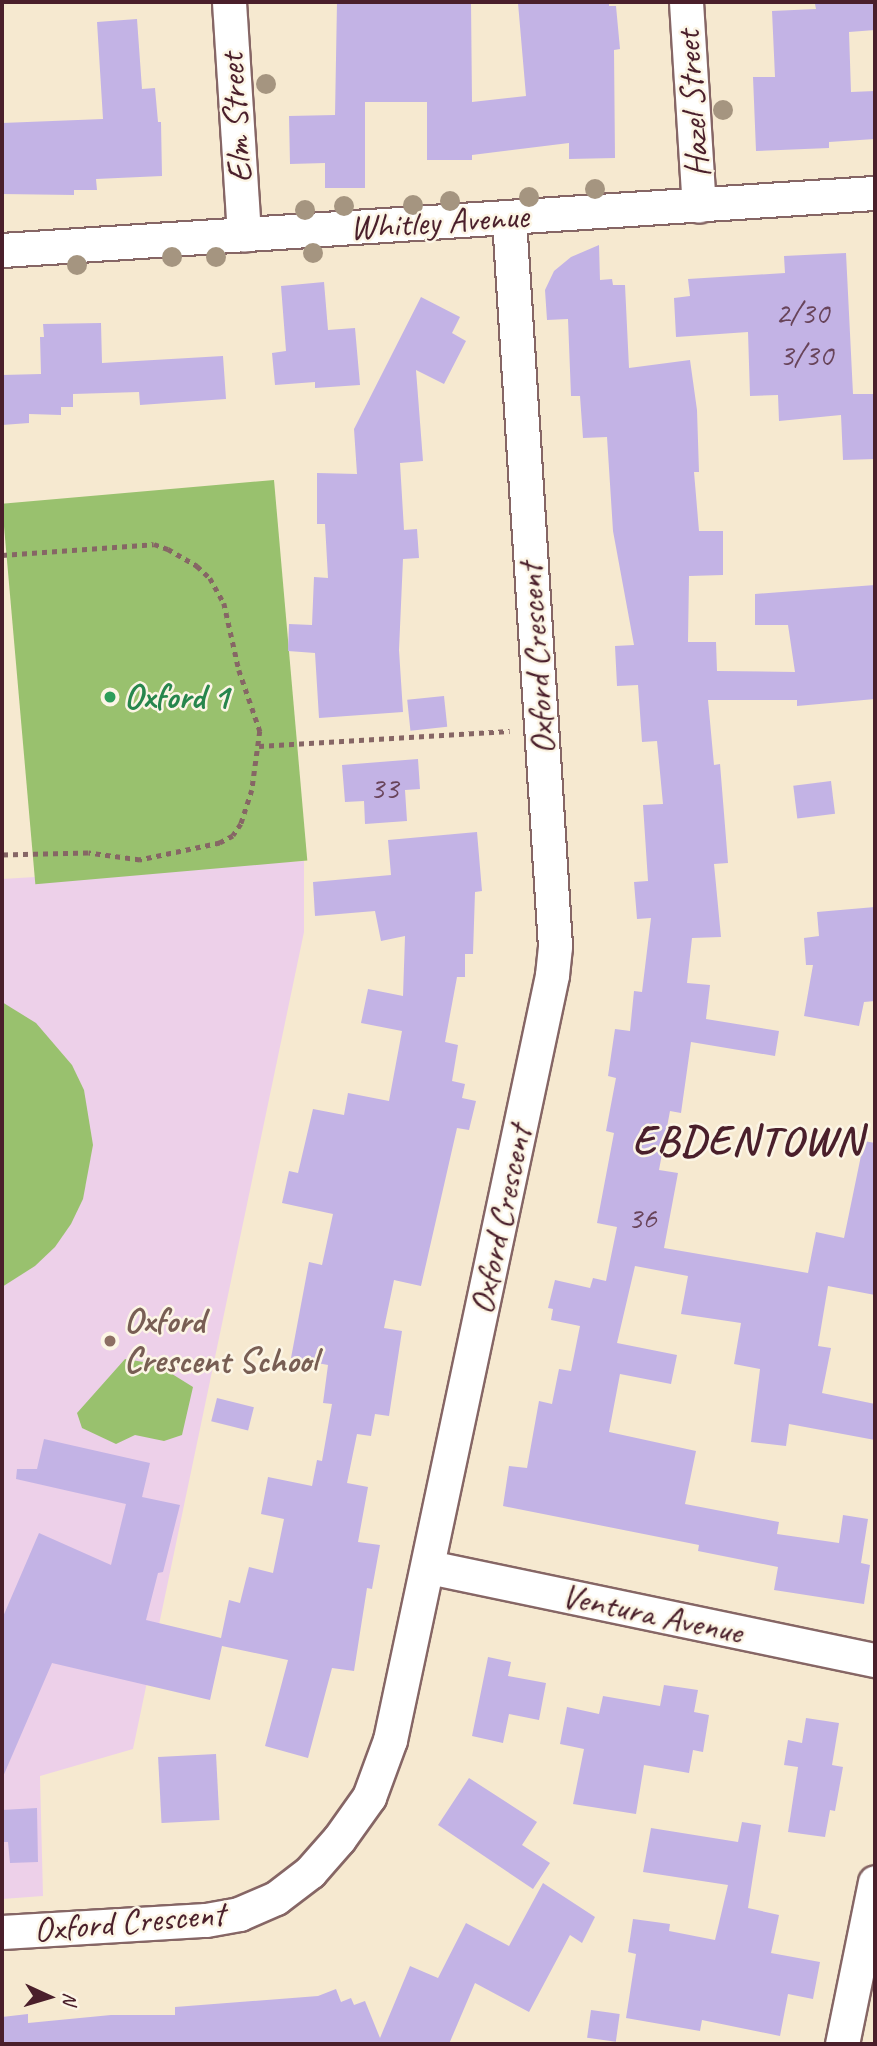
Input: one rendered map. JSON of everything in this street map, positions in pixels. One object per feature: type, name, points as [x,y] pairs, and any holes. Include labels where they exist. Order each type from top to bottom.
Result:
[{"type":"street","name":"Elm Street","points":[[229,2],[244,235]]},
{"type":"street","name":"Hazel Street","points":[[686,2],[699,206]]},
{"type":"street","name":"Whitley Avenue","points":[[2,250],[875,193]]},
{"type":"street","name":"Oxford Crescent","points":[[2,1932],[146,1926],[239,1914],[276,1898],[310,1872],[340,1839],[369,1797],[390,1740],[429,1567],[552,975],[555,946],[509,218]]},
{"type":"street","name":"Ventura Avenue","points":[[429,1567],[875,1660]]},
{"type":"street","points":[[842,2044],[875,1882]]},
{"type":"path","points":[[2,555],[154,544],[197,566],[210,578],[224,603],[239,670],[260,731],[252,790],[241,824],[233,836],[220,843],[140,860],[88,853],[2,855]]},
{"type":"path","points":[[259,746],[542,729]]},
{"type":"shaded area","name":"Oxford Crescent School","points":[[304,861],[304,932],[133,1749],[40,1776],[43,1896],[2,1899],[2,879]]},
{"type":"green space","points":[[274,480],[307,861],[35,884],[2,504]]},
{"type":"green space","points":[[2,1002],[36,1023],[72,1065],[84,1090],[93,1145],[83,1199],[71,1224],[55,1247],[35,1266],[2,1287]]},
{"type":"green space","points":[[125,1359],[156,1364],[193,1387],[182,1435],[164,1441],[135,1435],[116,1444],[82,1428],[77,1413]]},
{"type":"building","points":[[337,2],[471,2],[472,102],[526,96],[518,3],[609,2],[609,6],[616,6],[620,49],[614,50],[615,158],[569,159],[569,143],[472,155],[472,160],[427,160],[427,102],[365,102],[365,188],[325,188],[325,163],[290,164],[289,116],[335,115]]},
{"type":"building","points":[[875,2],[875,30],[849,32],[851,92],[875,91],[875,139],[829,142],[829,148],[756,151],[753,77],[775,77],[772,11],[816,9],[815,4]]},
{"type":"building","points":[[137,19],[142,89],[155,88],[158,122],[161,122],[162,176],[96,179],[97,190],[74,190],[74,195],[2,194],[2,123],[103,119],[97,22]]},
{"type":"building","points":[[599,245],[600,280],[612,279],[613,285],[625,285],[629,368],[690,360],[697,410],[699,472],[694,472],[699,531],[723,531],[723,575],[689,576],[688,642],[716,642],[717,671],[795,672],[788,625],[755,625],[755,594],[875,585],[875,699],[797,706],[797,700],[708,700],[714,765],[720,764],[728,863],[714,864],[721,937],[692,938],[687,983],[710,985],[706,1019],[779,1031],[775,1056],[691,1042],[681,1113],[670,1111],[659,1170],[678,1173],[664,1248],[808,1273],[816,1232],[844,1238],[864,1141],[875,1143],[875,1295],[828,1286],[818,1346],[831,1348],[822,1393],[875,1404],[875,1440],[789,1424],[786,1446],[751,1442],[760,1369],[734,1364],[741,1323],[681,1314],[688,1276],[635,1266],[617,1343],[677,1355],[671,1384],[620,1374],[609,1432],[696,1451],[685,1504],[779,1522],[777,1534],[839,1543],[843,1515],[868,1519],[861,1563],[870,1565],[864,1604],[774,1590],[778,1567],[698,1551],[699,1545],[503,1506],[509,1466],[527,1468],[539,1401],[552,1404],[559,1369],[571,1371],[580,1326],[551,1320],[553,1309],[548,1308],[555,1280],[590,1288],[593,1278],[606,1281],[617,1227],[597,1223],[614,1133],[606,1131],[616,1078],[608,1076],[615,1029],[630,1031],[634,991],[642,992],[651,918],[637,919],[634,882],[648,881],[643,805],[663,804],[657,741],[642,742],[638,685],[617,686],[615,646],[634,645],[613,531],[607,437],[583,438],[580,396],[571,396],[568,319],[547,320],[545,290],[554,271],[571,257]]},
{"type":"building","points":[[846,253],[853,394],[875,394],[875,459],[843,460],[841,415],[779,421],[778,395],[750,396],[748,332],[676,337],[674,298],[690,296],[688,279],[785,273],[784,256]]},
{"type":"building","points":[[324,282],[328,330],[355,328],[360,385],[315,388],[315,382],[275,385],[272,353],[286,351],[281,286]]},
{"type":"building","points":[[421,297],[460,317],[452,333],[466,341],[444,384],[416,370],[423,461],[400,463],[404,530],[417,529],[419,558],[403,559],[399,650],[403,712],[319,718],[315,653],[288,651],[289,624],[312,625],[314,577],[328,578],[325,524],[317,524],[317,473],[357,474],[354,429]]},
{"type":"building","points":[[101,323],[102,363],[223,356],[226,399],[140,405],[139,392],[73,394],[73,407],[61,407],[61,415],[29,414],[29,423],[2,425],[2,375],[41,374],[40,337],[44,337],[43,324]]},
{"type":"building","points":[[444,696],[447,727],[410,731],[407,700]]},
{"type":"building","points":[[418,759],[420,789],[405,790],[407,821],[365,824],[364,801],[345,802],[342,765]]},
{"type":"building","points":[[831,781],[835,814],[797,818],[793,786]]},
{"type":"building","points":[[477,832],[482,891],[475,892],[473,954],[465,954],[465,977],[457,977],[445,1042],[458,1045],[452,1081],[465,1084],[462,1098],[476,1101],[469,1130],[457,1128],[421,1286],[394,1280],[384,1328],[402,1331],[389,1416],[375,1414],[371,1436],[357,1434],[347,1483],[368,1487],[358,1542],[380,1545],[372,1589],[367,1588],[354,1671],[332,1668],[308,1758],[265,1746],[288,1660],[222,1646],[210,1700],[52,1663],[2,1779],[2,1619],[39,1533],[111,1565],[126,1504],[16,1479],[17,1469],[37,1469],[44,1439],[150,1463],[142,1497],[180,1505],[163,1572],[158,1573],[146,1620],[221,1638],[229,1600],[240,1603],[249,1567],[273,1573],[284,1519],[261,1514],[268,1477],[312,1486],[317,1460],[322,1461],[332,1404],[323,1403],[328,1365],[291,1358],[309,1262],[322,1265],[333,1214],[282,1203],[289,1171],[298,1173],[313,1109],[344,1115],[348,1093],[389,1101],[402,1031],[361,1023],[368,989],[403,996],[405,936],[381,941],[375,911],[315,916],[313,882],[391,875],[388,840]]},
{"type":"building","points":[[875,907],[875,1001],[864,1002],[859,1026],[804,1016],[813,965],[806,965],[804,938],[819,936],[817,912]]},
{"type":"building","points":[[217,1398],[254,1407],[248,1430],[211,1421]]},
{"type":"building","points":[[488,1657],[511,1662],[508,1676],[546,1683],[539,1720],[509,1714],[503,1743],[472,1736]]},
{"type":"building","points":[[664,1685],[698,1690],[694,1712],[709,1715],[703,1752],[693,1750],[689,1773],[644,1765],[636,1814],[573,1804],[584,1749],[560,1744],[567,1707],[599,1714],[603,1696],[660,1706]]},
{"type":"building","points":[[806,1718],[839,1723],[832,1765],[843,1767],[835,1811],[830,1810],[825,1837],[788,1832],[798,1767],[784,1765],[788,1740],[802,1743]]},
{"type":"building","points":[[216,1754],[219,1820],[162,1823],[158,1757]]},
{"type":"building","points":[[469,1778],[537,1822],[522,1845],[550,1863],[533,1889],[438,1825]]},
{"type":"building","points":[[37,1808],[38,1862],[10,1863],[8,1842],[2,1842],[2,1810]]},
{"type":"building","points":[[742,1822],[761,1825],[748,1908],[779,1915],[771,1953],[820,1962],[813,1999],[788,1994],[780,2036],[702,2020],[700,2031],[626,2018],[636,1954],[628,1952],[633,1919],[670,1924],[669,1931],[715,1940],[728,1885],[643,1872],[651,1828],[738,1842]]},
{"type":"building","points":[[543,1883],[595,1917],[582,1943],[570,1935],[529,2012],[475,1983],[449,2044],[2,2044],[2,2017],[28,2014],[28,2023],[111,2015],[175,2015],[175,2007],[318,1996],[336,1989],[341,2002],[351,1998],[354,2005],[365,2001],[380,2038],[410,1966],[438,1978],[466,1923],[509,1946]]},
{"type":"building","points":[[591,2010],[620,2014],[616,2042],[587,2038]]},
{"type":"place","name":"Oxford 1","points":[[110,697]]},
{"type":"place","name":"Oxford Crescent School","points":[[110,1341]]},
{"type":"district","name":"EBDENTOWN","points":[[748,1141]]}]
